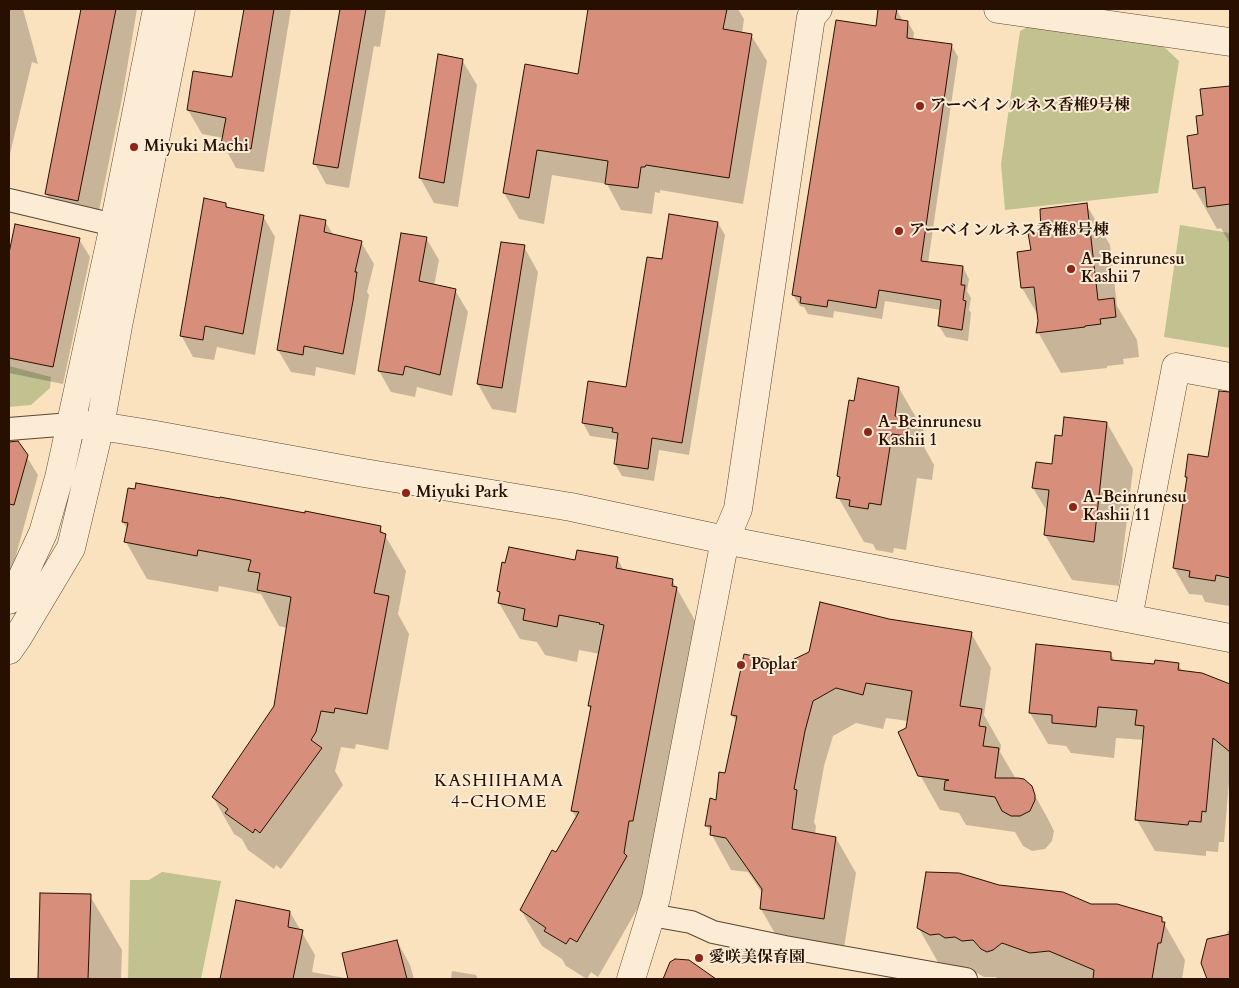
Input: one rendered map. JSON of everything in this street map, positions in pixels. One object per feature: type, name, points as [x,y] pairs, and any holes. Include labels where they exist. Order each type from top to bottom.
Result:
[{"type":"street","points":[[9,600],[22,578],[43,533],[59,478],[114,225],[157,9]]},
{"type":"street","points":[[9,650],[71,548],[100,426],[180,9]]},
{"type":"street","points":[[632,979],[656,898],[725,540],[738,508],[812,18],[818,9]]},
{"type":"street","points":[[998,9],[1230,42]]},
{"type":"street","points":[[9,200],[114,225]]},
{"type":"street","points":[[1128,618],[1176,367],[1230,376]]},
{"type":"street","points":[[9,429],[71,424],[156,434],[364,473],[571,507],[725,540],[1230,638]]},
{"type":"street","points":[[651,915],[691,922],[713,932],[785,947],[966,979]]},
{"type":"green space","points":[[1034,24],[1163,46],[1179,61],[1158,193],[1005,210],[1001,164],[1020,31]]},
{"type":"green space","points":[[1180,225],[1230,233],[1230,348],[1164,337]]},
{"type":"green space","points":[[9,366],[51,377],[50,388],[31,405],[9,407]]},
{"type":"green space","points":[[162,872],[221,881],[201,979],[128,979],[130,880],[149,880]]},
{"type":"building","points":[[81,9],[116,9],[78,201],[45,194]]},
{"type":"building","points":[[244,9],[274,9],[251,149],[221,144],[226,118],[187,110],[193,71],[232,77]]},
{"type":"building","points":[[340,9],[366,9],[338,168],[313,164]]},
{"type":"building","points":[[588,9],[727,9],[723,29],[752,34],[729,178],[646,165],[641,167],[638,188],[605,184],[608,161],[537,150],[529,198],[503,193],[525,64],[578,74]]},
{"type":"building","points":[[878,9],[897,9],[895,19],[908,21],[907,38],[952,44],[921,261],[963,266],[961,285],[965,285],[963,300],[966,301],[962,330],[938,326],[941,300],[879,290],[876,308],[828,300],[827,307],[800,303],[801,297],[792,295],[836,20],[876,26]]},
{"type":"building","points":[[438,54],[463,59],[444,183],[419,178]]},
{"type":"building","points":[[1230,86],[1230,204],[1207,207],[1205,187],[1193,189],[1187,136],[1198,134],[1196,116],[1203,115],[1200,89]]},
{"type":"building","points":[[204,198],[226,203],[226,207],[264,215],[243,334],[205,326],[203,340],[180,336]]},
{"type":"building","name":"A-Beinrunesu Kashii 7","points":[[1087,203],[1098,300],[1114,298],[1116,317],[1100,319],[1101,324],[1036,333],[1038,321],[1034,287],[1021,288],[1017,252],[1031,250],[1028,233],[1041,231],[1040,209]]},
{"type":"building","points":[[669,214],[718,222],[682,443],[652,438],[648,469],[614,464],[618,433],[612,432],[613,428],[582,423],[588,381],[626,387],[647,257],[662,259]]},
{"type":"building","points":[[300,215],[326,220],[324,232],[362,241],[355,272],[357,272],[353,301],[343,354],[304,346],[303,355],[277,350]]},
{"type":"building","points":[[15,224],[80,238],[53,367],[9,358],[9,253]]},
{"type":"building","points":[[401,233],[427,237],[419,281],[456,289],[440,375],[405,366],[403,375],[378,371]]},
{"type":"building","points":[[501,242],[525,245],[502,388],[477,384]]},
{"type":"building","name":"A-Beinrunesu Kashii 1","points":[[858,378],[899,387],[895,416],[909,419],[907,436],[892,434],[881,505],[869,503],[868,509],[849,506],[850,500],[836,498],[840,477],[837,476],[849,400],[854,401]]},
{"type":"building","points":[[1219,391],[1230,392],[1230,578],[1216,575],[1215,581],[1189,577],[1190,571],[1173,568],[1187,477],[1185,477],[1188,454],[1208,457]]},
{"type":"building","name":"A-Beinrunesu Kashii 11","points":[[1064,417],[1107,422],[1094,542],[1044,535],[1049,490],[1032,488],[1036,462],[1052,464],[1055,435],[1062,436]]},
{"type":"building","points":[[18,441],[28,455],[14,505],[9,504],[9,442]]},
{"type":"building","points":[[136,483],[305,513],[305,511],[381,526],[380,532],[386,534],[374,593],[389,596],[367,714],[335,708],[334,713],[321,711],[316,732],[311,740],[322,748],[260,833],[255,829],[253,833],[225,813],[228,809],[212,797],[274,706],[291,597],[257,590],[260,573],[248,571],[251,560],[198,550],[197,556],[124,542],[128,523],[122,522],[128,488],[135,489]]},
{"type":"building","points":[[509,547],[575,560],[577,550],[618,557],[616,568],[673,579],[672,586],[677,587],[633,821],[629,821],[624,853],[627,856],[577,942],[570,938],[566,944],[544,931],[546,928],[520,910],[552,850],[556,852],[579,812],[571,811],[591,706],[588,706],[604,625],[559,615],[557,627],[523,620],[525,609],[498,603],[500,592],[497,591],[502,562],[505,563]]},
{"type":"building","points":[[820,602],[889,619],[972,632],[960,706],[982,709],[979,726],[986,727],[983,746],[999,748],[995,778],[1024,779],[1032,786],[1035,795],[1030,811],[1020,816],[1011,816],[1002,811],[995,797],[944,790],[945,781],[949,780],[918,776],[898,732],[906,728],[912,691],[866,683],[863,695],[836,688],[813,701],[794,789],[797,790],[792,829],[836,837],[824,919],[760,909],[762,889],[726,838],[710,835],[711,826],[705,826],[710,798],[716,800],[719,772],[725,773],[737,716],[731,715],[744,654],[786,663],[809,652]]},
{"type":"building","points":[[1036,644],[1111,652],[1111,660],[1154,664],[1155,660],[1179,663],[1178,670],[1202,673],[1230,684],[1230,752],[1213,738],[1206,812],[1202,811],[1201,822],[1189,821],[1188,825],[1135,820],[1144,726],[1135,725],[1137,710],[1098,707],[1096,727],[1052,723],[1052,715],[1029,713]]},
{"type":"building","points":[[926,872],[959,873],[999,885],[1063,892],[1091,904],[1117,904],[1162,917],[1162,922],[1165,922],[1161,943],[1158,943],[1152,979],[1093,979],[1094,970],[1049,951],[1030,953],[1002,943],[987,952],[981,949],[973,940],[962,941],[955,937],[945,938],[939,934],[930,935],[917,928]]},
{"type":"building","points":[[40,893],[91,894],[88,979],[38,979]]},
{"type":"building","points":[[236,900],[290,911],[288,927],[303,930],[293,979],[220,979]]},
{"type":"building","points":[[1230,934],[1230,979],[1207,979],[1201,963],[1207,939]]},
{"type":"building","points":[[397,940],[407,979],[348,979],[342,953]]},
{"type":"building","points":[[675,959],[689,960],[716,979],[663,979],[670,962]]},
{"type":"place","name":"アーベインルネス香椎9号棟","points":[[920,106]]},
{"type":"place","name":"Miyuki Machi","points":[[134,147]]},
{"type":"place","name":"アーベインルネス香椎8号棟","points":[[899,231]]},
{"type":"place","name":"A-Beinrunesu Kashii 7","points":[[1071,269]]},
{"type":"place","name":"A-Beinrunesu Kashii 1","points":[[868,432]]},
{"type":"place","name":"Miyuki Park","points":[[406,493]]},
{"type":"place","name":"A-Beinrunesu Kashii 11","points":[[1073,507]]},
{"type":"place","name":"Poplar","points":[[741,665]]},
{"type":"place","name":"愛咲美保育園","points":[[699,958]]},
{"type":"district","name":"KASHIIHAMA 4-CHOME","points":[[499,792]]}]
